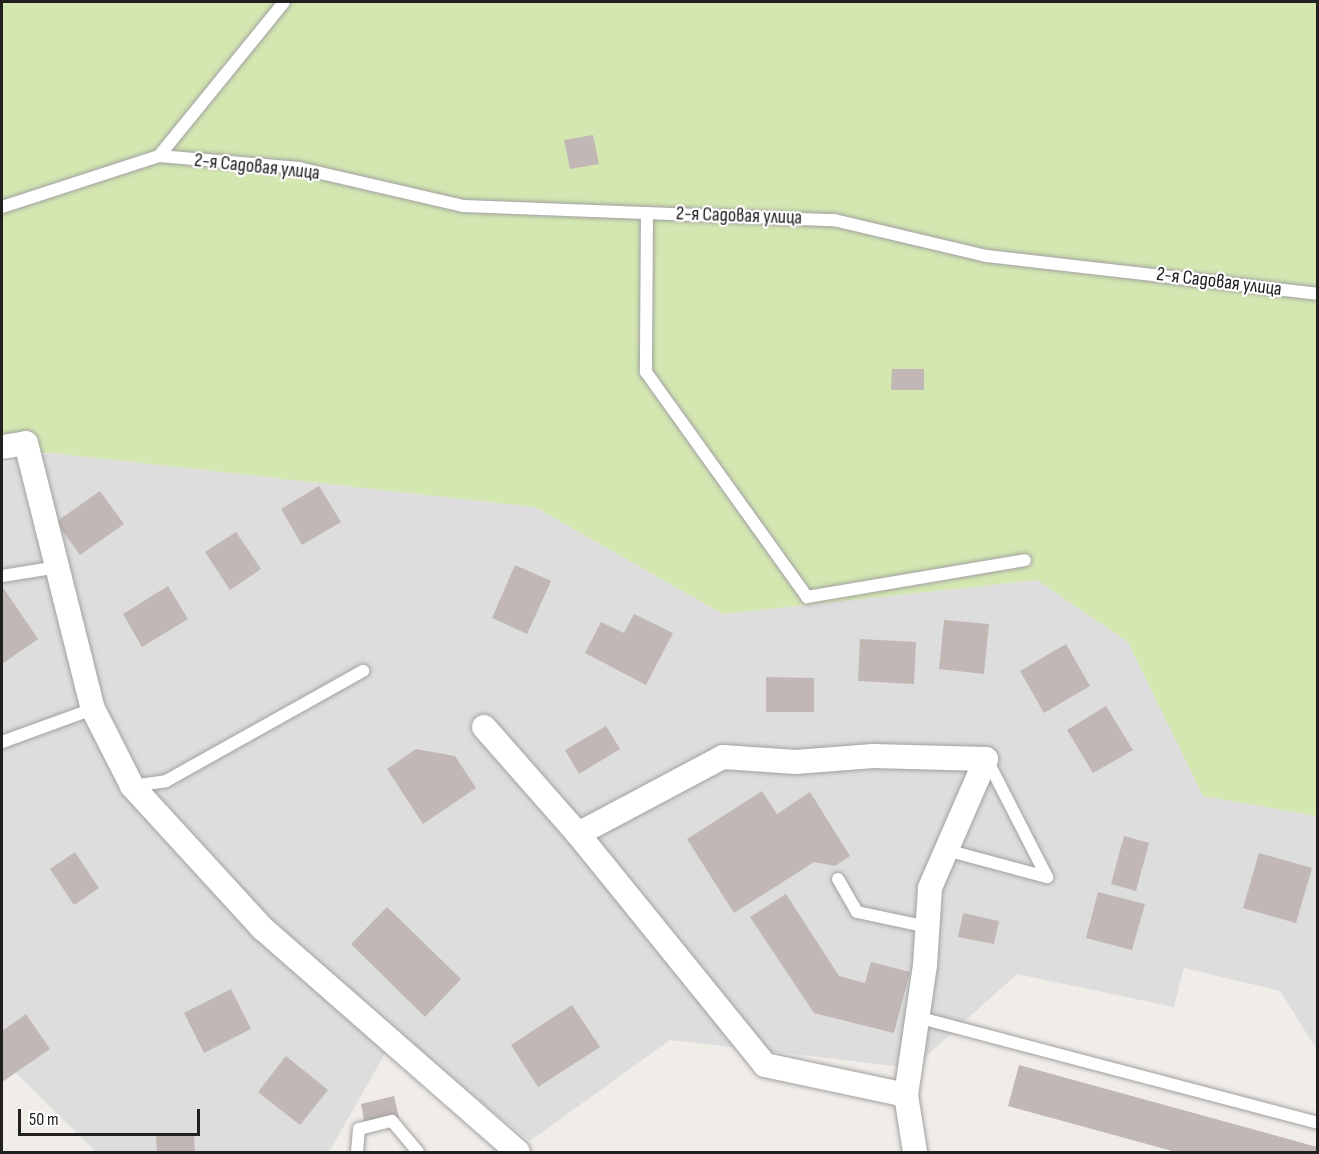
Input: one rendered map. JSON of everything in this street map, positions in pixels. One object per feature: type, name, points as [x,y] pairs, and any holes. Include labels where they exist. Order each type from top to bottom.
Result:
[{"type":"street","points":[[2,447],[26,442],[93,709],[132,786],[262,928],[518,1152]]},
{"type":"street","points":[[484,727],[578,834],[765,1065],[906,1095]]},
{"type":"street","points":[[578,834],[723,757],[796,762],[873,756],[986,759],[930,888],[917,1017],[906,1095],[915,1152]]},
{"type":"lane","points":[[2,207],[159,156],[284,2]]},
{"type":"lane","name":"2-я Садовая улица","points":[[159,156],[299,168],[463,206],[834,220],[986,256],[1317,294]]},
{"type":"lane","points":[[647,213],[646,372],[807,597],[1025,560]]},
{"type":"lane","points":[[2,576],[58,567]]},
{"type":"lane","points":[[132,786],[166,781],[363,672]]},
{"type":"lane","points":[[2,742],[93,709]]},
{"type":"lane","points":[[946,850],[1047,877],[986,759]]},
{"type":"lane","points":[[838,879],[857,912],[927,927]]},
{"type":"lane","points":[[917,1017],[1317,1123]]},
{"type":"lane","points":[[357,1152],[358,1129],[392,1121],[418,1152]]},
{"type":"shaded area","points":[[51,453],[535,507],[723,614],[1037,580],[1128,642],[1203,795],[1317,816],[1317,1050],[1280,991],[1184,968],[1174,1007],[1017,974],[913,1068],[670,1040],[530,1141],[396,1034],[329,1152],[96,1152],[2,1059],[2,464]]},
{"type":"green space","points":[[2,2],[1317,2],[1317,816],[1203,796],[1128,642],[1037,580],[723,614],[535,507],[51,453],[2,452]]},
{"type":"building","points":[[593,135],[599,164],[570,169],[564,140]]},
{"type":"building","points":[[892,369],[924,369],[924,390],[891,390]]},
{"type":"building","points":[[319,486],[341,522],[302,545],[281,509]]},
{"type":"building","points":[[100,491],[124,524],[80,555],[56,522]]},
{"type":"building","points":[[236,532],[261,569],[230,590],[205,552]]},
{"type":"building","points":[[515,565],[551,581],[527,634],[492,618]]},
{"type":"building","points":[[2,586],[38,639],[2,664]]},
{"type":"building","points":[[168,586],[188,619],[142,647],[123,614]]},
{"type":"building","points":[[634,614],[673,633],[646,685],[585,653],[601,622],[624,633]]},
{"type":"building","points":[[944,620],[989,624],[984,674],[939,669]]},
{"type":"building","points":[[860,639],[916,642],[914,684],[858,681]]},
{"type":"building","points":[[1066,644],[1090,686],[1044,713],[1020,671]]},
{"type":"building","points":[[766,677],[814,678],[814,712],[766,712]]},
{"type":"building","points":[[1106,706],[1133,750],[1093,773],[1067,730]]},
{"type":"building","points":[[606,726],[620,749],[579,774],[565,750]]},
{"type":"building","points":[[416,749],[455,756],[476,788],[423,824],[387,769]]},
{"type":"building","points":[[762,791],[777,814],[810,792],[850,856],[835,866],[814,862],[734,913],[687,839]]},
{"type":"building","points":[[1124,836],[1149,843],[1136,891],[1111,884]]},
{"type":"building","points":[[75,852],[99,888],[74,905],[50,869]]},
{"type":"building","points":[[1259,853],[1312,868],[1296,923],[1243,908]]},
{"type":"building","points":[[1098,892],[1145,904],[1132,950],[1086,938]]},
{"type":"building","points":[[786,894],[839,976],[865,983],[871,962],[910,972],[894,1033],[814,1013],[750,917]]},
{"type":"building","points":[[387,907],[461,979],[425,1017],[351,944]]},
{"type":"building","points":[[963,913],[999,921],[994,944],[958,937]]},
{"type":"building","points":[[231,989],[251,1029],[204,1053],[184,1013]]},
{"type":"building","points":[[572,1005],[600,1047],[538,1087],[511,1045]]},
{"type":"building","points":[[26,1014],[50,1049],[2,1082],[2,1031]]},
{"type":"building","points":[[286,1056],[328,1090],[300,1125],[258,1092]]},
{"type":"building","points":[[1019,1065],[1317,1147],[1317,1152],[1176,1152],[1008,1106]]},
{"type":"building","points":[[394,1096],[399,1118],[365,1125],[361,1104]]},
{"type":"building","points":[[194,1133],[195,1152],[157,1152],[156,1136]]}]
